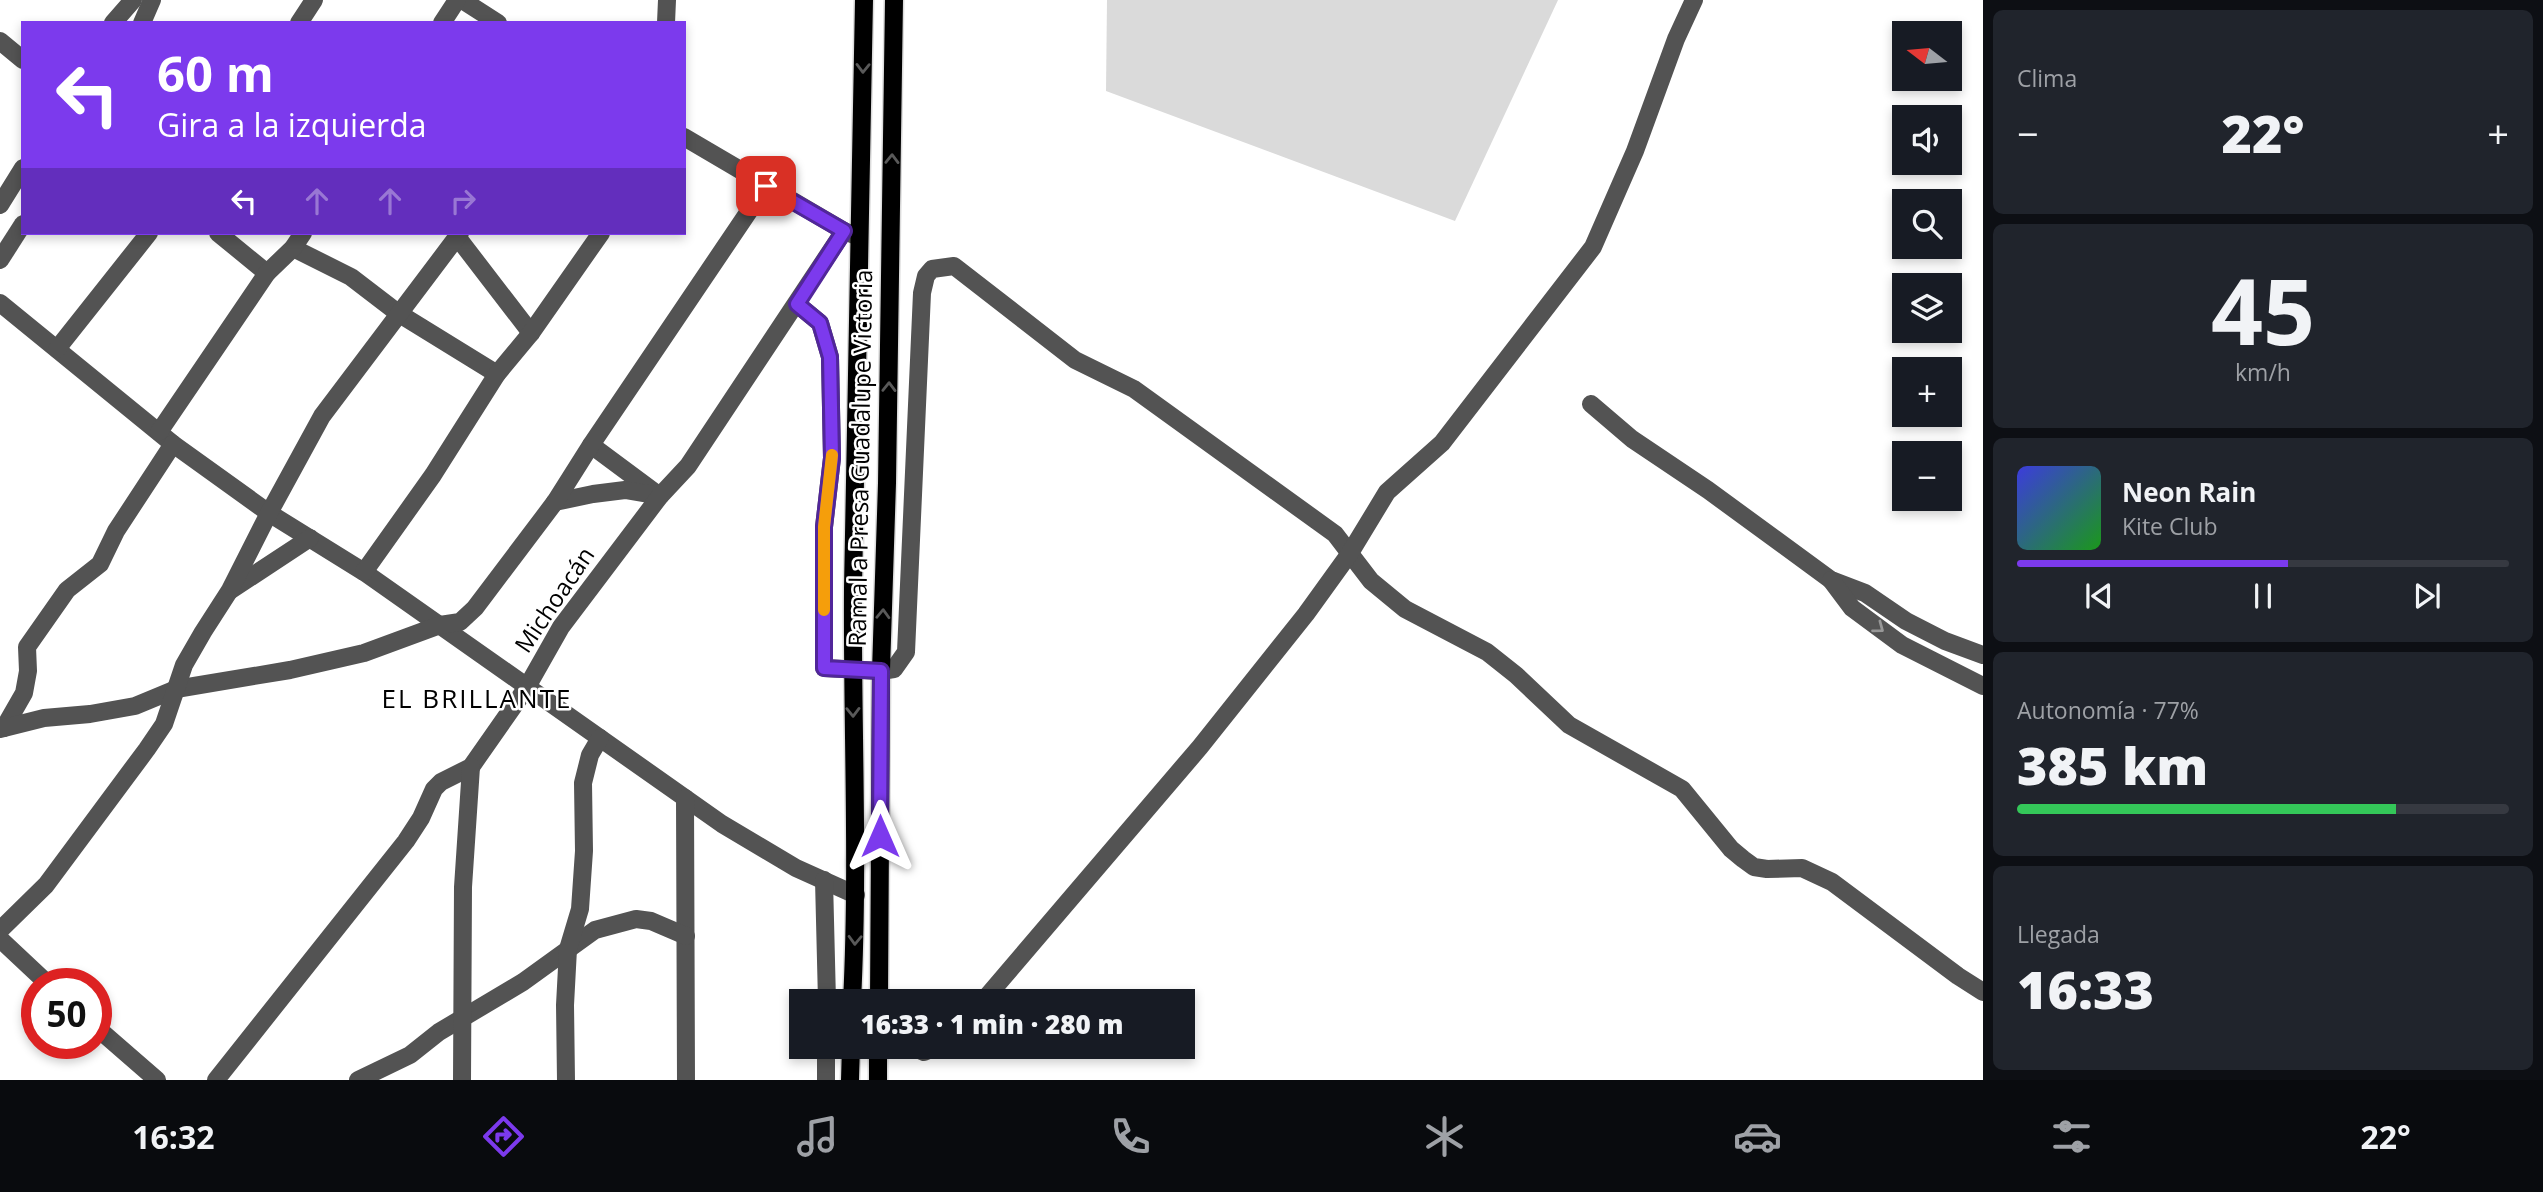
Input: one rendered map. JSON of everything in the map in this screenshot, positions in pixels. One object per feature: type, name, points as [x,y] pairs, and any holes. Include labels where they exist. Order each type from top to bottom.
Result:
[{"type":"main road","name":"Ramal a Presa Guadalupe Victoria","points":[[852,989],[856,895],[852,234],[864,0]]},
{"type":"main road","name":"Ramal a Presa Guadalupe Victoria","points":[[879,989],[881,671],[887,483],[894,0]]},
{"type":"main road","points":[[850,1080],[851,1059]]},
{"type":"main road","points":[[877,1080],[878,1059]]},
{"type":"street","points":[[115,21],[133,0]]},
{"type":"street","points":[[143,21],[152,0]]},
{"type":"street","points":[[300,21],[314,0]]},
{"type":"street","points":[[443,21],[459,0],[492,12]]},
{"type":"street","points":[[666,21],[667,0]]},
{"type":"street","points":[[993,989],[1194,754],[1306,614],[1350,553],[1387,492],[1442,443],[1593,247],[1635,151],[1676,39],[1694,0]]},
{"type":"street","points":[[0,41],[21,58]]},
{"type":"street","points":[[686,138],[852,234]]},
{"type":"street","points":[[0,205],[21,170]]},
{"type":"street","points":[[2,729],[44,718],[135,706],[176,689],[290,670],[364,653],[440,625],[460,622],[475,608],[555,502],[766,186]]},
{"type":"street","points":[[0,260],[21,227]]},
{"type":"street","name":"Michoacán","points":[[216,1080],[413,832],[434,789],[441,782],[471,767],[527,687],[561,627],[660,496],[688,466],[797,304],[852,234]]},
{"type":"street","points":[[57,349],[147,235]]},
{"type":"street","points":[[220,235],[267,273]]},
{"type":"street","points":[[0,930],[46,885],[164,724],[184,665],[230,590],[323,416],[459,235],[531,333]]},
{"type":"street","points":[[365,572],[433,475],[497,374],[531,333],[600,235]]},
{"type":"street","points":[[159,432],[267,273],[298,240],[398,313],[497,374]]},
{"type":"street","points":[[797,304],[820,323],[830,357],[832,458],[824,527],[824,668],[881,671],[894,669],[906,652],[922,293],[926,275],[932,269],[954,266],[1075,360],[1134,389],[1335,534],[1371,581],[1405,609],[1487,653],[1516,675],[1569,724],[1682,789],[1743,859],[1754,866],[1767,869],[1802,868],[1832,881],[1983,992]]},
{"type":"street","points":[[0,303],[173,444],[269,513],[365,572],[757,846],[856,895]]},
{"type":"street","points":[[1591,404],[1632,439],[1708,490],[1831,580],[1865,593],[1906,621],[1945,641],[1983,655]]},
{"type":"street","points":[[2,729],[24,693],[28,671],[27,647],[67,590],[100,564],[116,531],[173,444]]},
{"type":"street","points":[[591,445],[660,496]]},
{"type":"street","points":[[555,502],[625,490],[660,496]]},
{"type":"street","points":[[230,590],[310,538]]},
{"type":"street","points":[[1831,580],[1852,608],[1902,645],[1983,686]]},
{"type":"street","points":[[566,1080],[565,1005],[568,949],[580,909],[584,851],[583,783],[590,755],[600,738]]},
{"type":"street","points":[[462,1080],[463,887],[471,767]]},
{"type":"street","points":[[685,798],[686,1080]]},
{"type":"street","points":[[824,880],[827,989]]},
{"type":"street","points":[[358,1080],[410,1055],[439,1032],[523,982],[595,930],[636,919],[651,921],[687,936]]},
{"type":"street","points":[[0,939],[31,968]]},
{"type":"street","points":[[112,1041],[157,1080]]},
{"type":"street","points":[[826,1059],[826,1080]]},
{"type":"shaded area","points":[[1107,0],[1558,0],[1455,221],[1106,91]]},
{"type":"slow traffic","points":[[824,610],[824,527],[832,455]]},
{"type":"district","name":"EL BRILLANTE","points":[[477,699]]},
{"type":"route","points":[[766,186],[844,231],[797,304],[820,323],[830,357],[832,458],[824,527],[824,668],[881,671],[880,836]]}]
